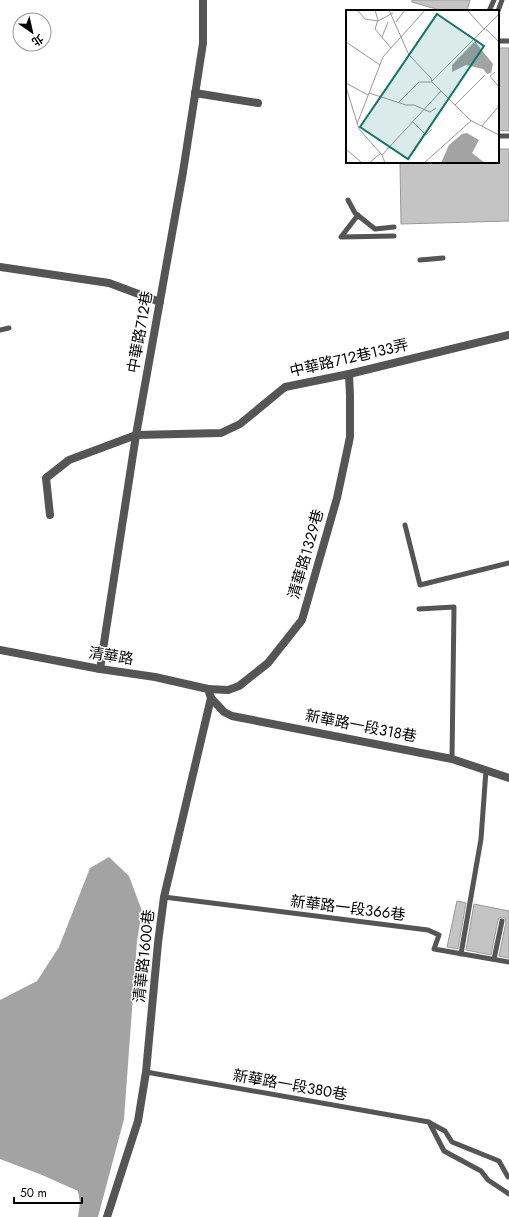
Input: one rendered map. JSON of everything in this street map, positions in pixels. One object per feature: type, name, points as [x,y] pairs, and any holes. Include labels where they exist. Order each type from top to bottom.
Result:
[{"type":"street","name":"中華路712巷","points":[[100,669],[136,435],[183,172],[203,43],[203,0]]},
{"type":"street","points":[[195,93],[258,103]]},
{"type":"street","points":[[0,267],[109,282],[160,302]]},
{"type":"street","name":"中華路712巷133弄","points":[[50,515],[46,478],[69,460],[136,435],[222,433],[240,424],[285,387],[349,374],[509,335]]},
{"type":"street","name":"清華路1329巷","points":[[208,689],[228,690],[239,686],[268,663],[302,620],[337,498],[350,438],[349,374]]},
{"type":"street","name":"清華路","points":[[0,650],[100,669],[155,677],[208,689]]},
{"type":"street","points":[[208,689],[211,698]]},
{"type":"street","name":"新華路一段318巷","points":[[211,698],[224,712],[232,716],[452,759],[509,778]]},
{"type":"street","name":"清華路1600巷","points":[[108,1217],[138,1121],[146,1072],[158,943],[164,897],[211,698]]},
{"type":"lane","points":[[489,10],[494,0]]},
{"type":"lane","points":[[498,10],[502,0]]},
{"type":"lane","points":[[499,40],[509,41]]},
{"type":"lane","points":[[348,200],[355,213],[375,229],[394,227]]},
{"type":"lane","points":[[358,215],[341,237],[394,236]]},
{"type":"lane","points":[[420,260],[444,258]]},
{"type":"lane","points":[[0,330],[9,328]]},
{"type":"lane","points":[[406,525],[420,585],[509,563]]},
{"type":"lane","points":[[419,609],[454,607],[452,759]]},
{"type":"lane","points":[[461,954],[481,839],[486,770]]},
{"type":"lane","name":"新華路一段366巷","points":[[164,897],[428,930],[439,935],[434,949],[509,962]]},
{"type":"lane","points":[[494,960],[502,921]]},
{"type":"lane","name":"新華路一段380巷","points":[[146,1072],[429,1122],[445,1131],[452,1142],[499,1161],[509,1177]]},
{"type":"lane","points":[[429,1122],[444,1151],[481,1171],[488,1180],[509,1194]]},
{"type":"shaded area","points":[[109,857],[129,876],[142,911],[137,941],[124,1119],[98,1217],[78,1217],[80,1203],[78,1191],[0,1159],[0,1000],[37,981],[59,947],[90,868]]},
{"type":"building","points":[[412,0],[470,0],[467,10],[440,10],[412,2]]},
{"type":"building","points":[[499,48],[509,48],[509,131],[499,130]]},
{"type":"building","points":[[499,149],[509,149],[509,221],[401,224],[400,163],[499,163]]},
{"type":"building","points":[[457,901],[466,903],[458,949],[447,947]]},
{"type":"building","points":[[474,904],[509,911],[509,958],[499,956],[506,922],[505,918],[502,917],[498,920],[491,955],[466,950]]}]
